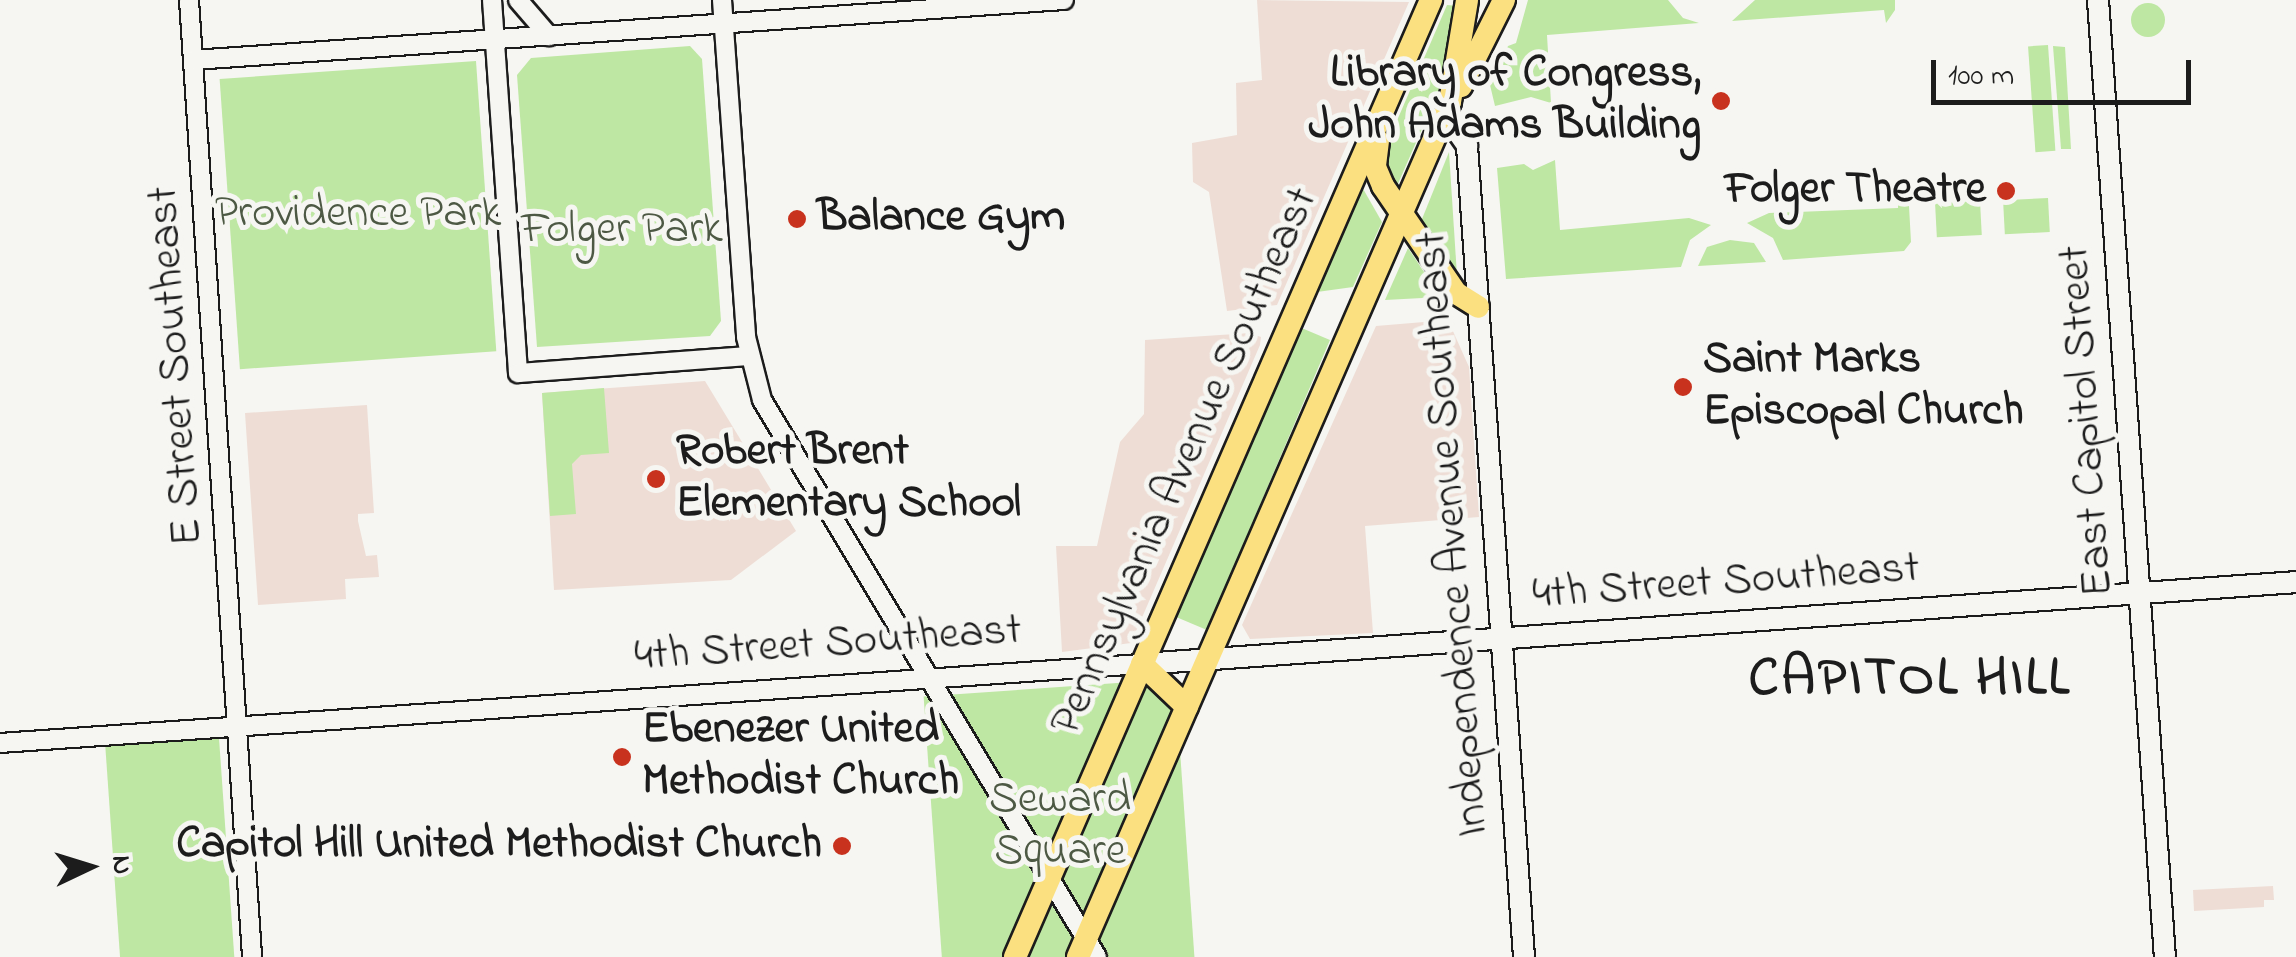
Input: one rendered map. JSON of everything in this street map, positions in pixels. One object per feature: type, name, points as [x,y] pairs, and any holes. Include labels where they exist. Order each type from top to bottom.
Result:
[{"type":"main road","name":"Pennsylvania Avenue Southeast","points":[[1015,957],[1431,0]]},
{"type":"main road","points":[[1448,108],[1467,0]]},
{"type":"main road","points":[[1087,951],[1186,707],[1401,214],[1448,108],[1504,0]]},
{"type":"main road","name":"East Capitol Street","points":[[2098,0],[2165,957]]},
{"type":"main road","points":[[1388,99],[1376,167],[1401,214],[1456,294],[1478,306]]},
{"type":"main road","name":"Independence Avenue Southeast","points":[[1448,108],[1467,146],[1524,957]]},
{"type":"main road","name":"4th Street Southeast","points":[[1142,664],[2296,582]]},
{"type":"main road","points":[[1142,664],[1186,707]]},
{"type":"street","name":"E Street Southeast","points":[[189,0],[252,957]]},
{"type":"street","points":[[492,0],[518,373],[750,356]]},
{"type":"street","points":[[518,0],[550,36]]},
{"type":"street","points":[[722,0],[750,356],[782,442],[1049,878],[1087,951]]},
{"type":"street","points":[[193,60],[1064,0]]},
{"type":"street","name":"4th Street Southeast","points":[[0,743],[1142,664]]},
{"type":"shaded area","points":[[1257,0],[1409,2],[1277,305],[1227,311],[1209,192],[1193,182],[1192,143],[1237,135],[1236,83],[1262,80]]},
{"type":"shaded area","points":[[1448,320],[1469,367],[1479,517],[1365,526],[1373,633],[1250,639],[1242,625],[1376,326]]},
{"type":"shaded area","points":[[1250,333],[1261,337],[1260,345],[1131,643],[1062,652],[1056,546],[1097,546],[1120,442],[1144,414],[1145,340]]},
{"type":"shaded area","name":"Robert Brent Elementary School","points":[[705,381],[796,531],[731,580],[554,590],[542,393]]},
{"type":"shaded area","points":[[367,405],[374,513],[358,514],[358,521],[366,556],[377,555],[379,577],[345,579],[346,599],[258,605],[245,413]]},
{"type":"shaded area","points":[[2273,886],[2274,900],[2264,900],[2264,907],[2194,911],[2193,890]]},
{"type":"green space","points":[[1528,0],[1668,0],[1683,18],[1699,23],[1547,35],[1551,103],[1531,97],[1495,106],[1490,85],[1508,46],[1516,43]]},
{"type":"green space","points":[[1755,0],[1895,0],[1895,10],[1886,23],[1884,10],[1732,21]]},
{"type":"green space","points":[[2148,3],[2160,8],[2165,20],[2160,32],[2148,37],[2136,32],[2131,20],[2136,8]]},
{"type":"green space","points":[[1447,5],[1459,6],[1450,65],[1397,186],[1386,167],[1389,139]]},
{"type":"green space","points":[[2048,45],[2055,151],[2035,152],[2028,46]]},
{"type":"green space","name":"Folger Park","points":[[690,46],[702,59],[721,321],[710,336],[537,347],[517,75],[531,58]]},
{"type":"green space","points":[[2053,46],[2065,47],[2071,149],[2061,149]]},
{"type":"green space","name":"Providence Park","points":[[476,61],[496,351],[240,369],[220,79]]},
{"type":"green space","points":[[1449,152],[1458,291],[1420,224]]},
{"type":"green space","points":[[1555,160],[1560,230],[1689,218],[1711,225],[1690,240],[1681,267],[1506,279],[1497,168],[1524,164],[1533,170]]},
{"type":"green space","points":[[1362,187],[1382,222],[1353,287],[1317,292]]},
{"type":"green space","points":[[1898,195],[1909,206],[1911,242],[1904,251],[1783,260],[1773,238],[1747,223],[1769,213],[1898,208]]},
{"type":"green space","points":[[2048,198],[2050,232],[2005,234],[2003,200]]},
{"type":"green space","points":[[1980,201],[1982,235],[1937,237],[1935,203]]},
{"type":"green space","points":[[1730,240],[1754,243],[1766,262],[1698,266],[1707,247]]},
{"type":"green space","points":[[1408,248],[1441,297],[1385,300]]},
{"type":"green space","points":[[1297,326],[1330,340],[1207,630],[1174,616]]},
{"type":"green space","points":[[604,388],[609,453],[581,455],[572,464],[576,514],[550,516],[542,393]]},
{"type":"green space","name":"Seward Square","points":[[1175,679],[1194,957],[942,957],[924,697]]},
{"type":"green space","points":[[219,738],[234,957],[120,957],[105,746]]},
{"type":"place","name":"Library of Congress, John Adams Building","points":[[1721,101]]},
{"type":"place","name":"Folger Theatre","points":[[2006,191]]},
{"type":"place","name":"Balance Gym","points":[[797,219]]},
{"type":"place","name":"Saint Marks Episcopal Church","points":[[1683,387]]},
{"type":"place","name":"Robert Brent Elementary School","points":[[656,479]]},
{"type":"place","name":"Ebenezer United Methodist Church","points":[[622,757]]},
{"type":"place","name":"Capitol Hill United Methodist Church","points":[[842,846]]},
{"type":"district","name":"CAPITOL HILL","points":[[1910,681]]}]
